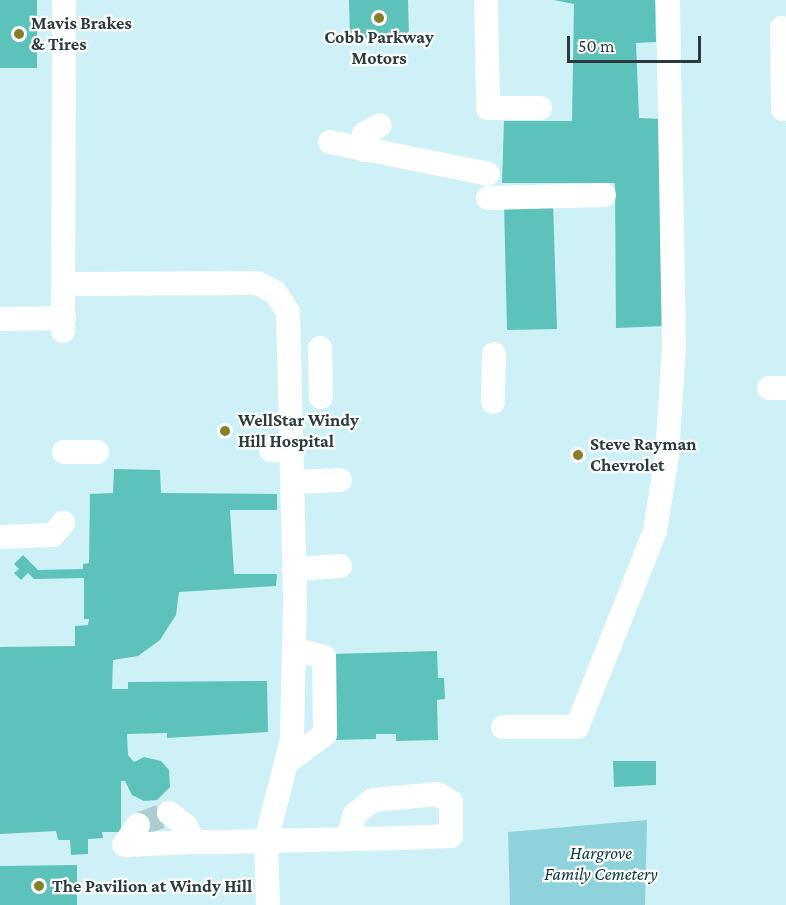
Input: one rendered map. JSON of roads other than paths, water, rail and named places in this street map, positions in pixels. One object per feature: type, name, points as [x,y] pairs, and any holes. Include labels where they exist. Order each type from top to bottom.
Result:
[{"type":"lane","points":[[0,320],[63,324],[66,284],[64,0]]},
{"type":"lane","points":[[486,0],[488,108],[540,108]]},
{"type":"lane","points":[[502,727],[577,727],[655,531],[667,455],[674,345],[668,0]]},
{"type":"lane","points":[[782,28],[786,109]]},
{"type":"lane","points":[[364,150],[364,134],[380,125]]},
{"type":"lane","points":[[330,142],[488,186],[604,195]]},
{"type":"lane","points":[[66,284],[251,283],[271,289],[281,298],[290,321],[282,450],[293,482],[294,569],[289,642],[290,760],[266,841],[268,905]]},
{"type":"lane","points":[[320,348],[321,397]]},
{"type":"lane","points":[[493,402],[494,354]]},
{"type":"lane","points":[[64,452],[97,452]]},
{"type":"lane","points":[[293,482],[340,480]]},
{"type":"lane","points":[[0,537],[53,536],[63,523]]},
{"type":"lane","points":[[294,569],[340,566]]},
{"type":"lane","points":[[289,642],[324,657],[325,734],[290,760]]},
{"type":"lane","points":[[169,813],[185,825],[194,842]]},
{"type":"lane","points":[[138,825],[124,845],[348,839]]},
{"type":"tunnel","points":[[138,825],[169,813]]},
{"type":"place","name":"Cobb Parkway Motors","points":[[379,18]]},
{"type":"place","name":"Mavis Brakes & Tires","points":[[19,34]]},
{"type":"place","name":"WellStar Windy Hill Hospital","points":[[225,431]]},
{"type":"place","name":"Steve Rayman Chevrolet","points":[[578,455]]},
{"type":"place","name":"The Pavilion at Windy Hill","points":[[39,886]]},
{"type":"park label","name":"Hargrove Family Cemetery","points":[[601,864]]}]
